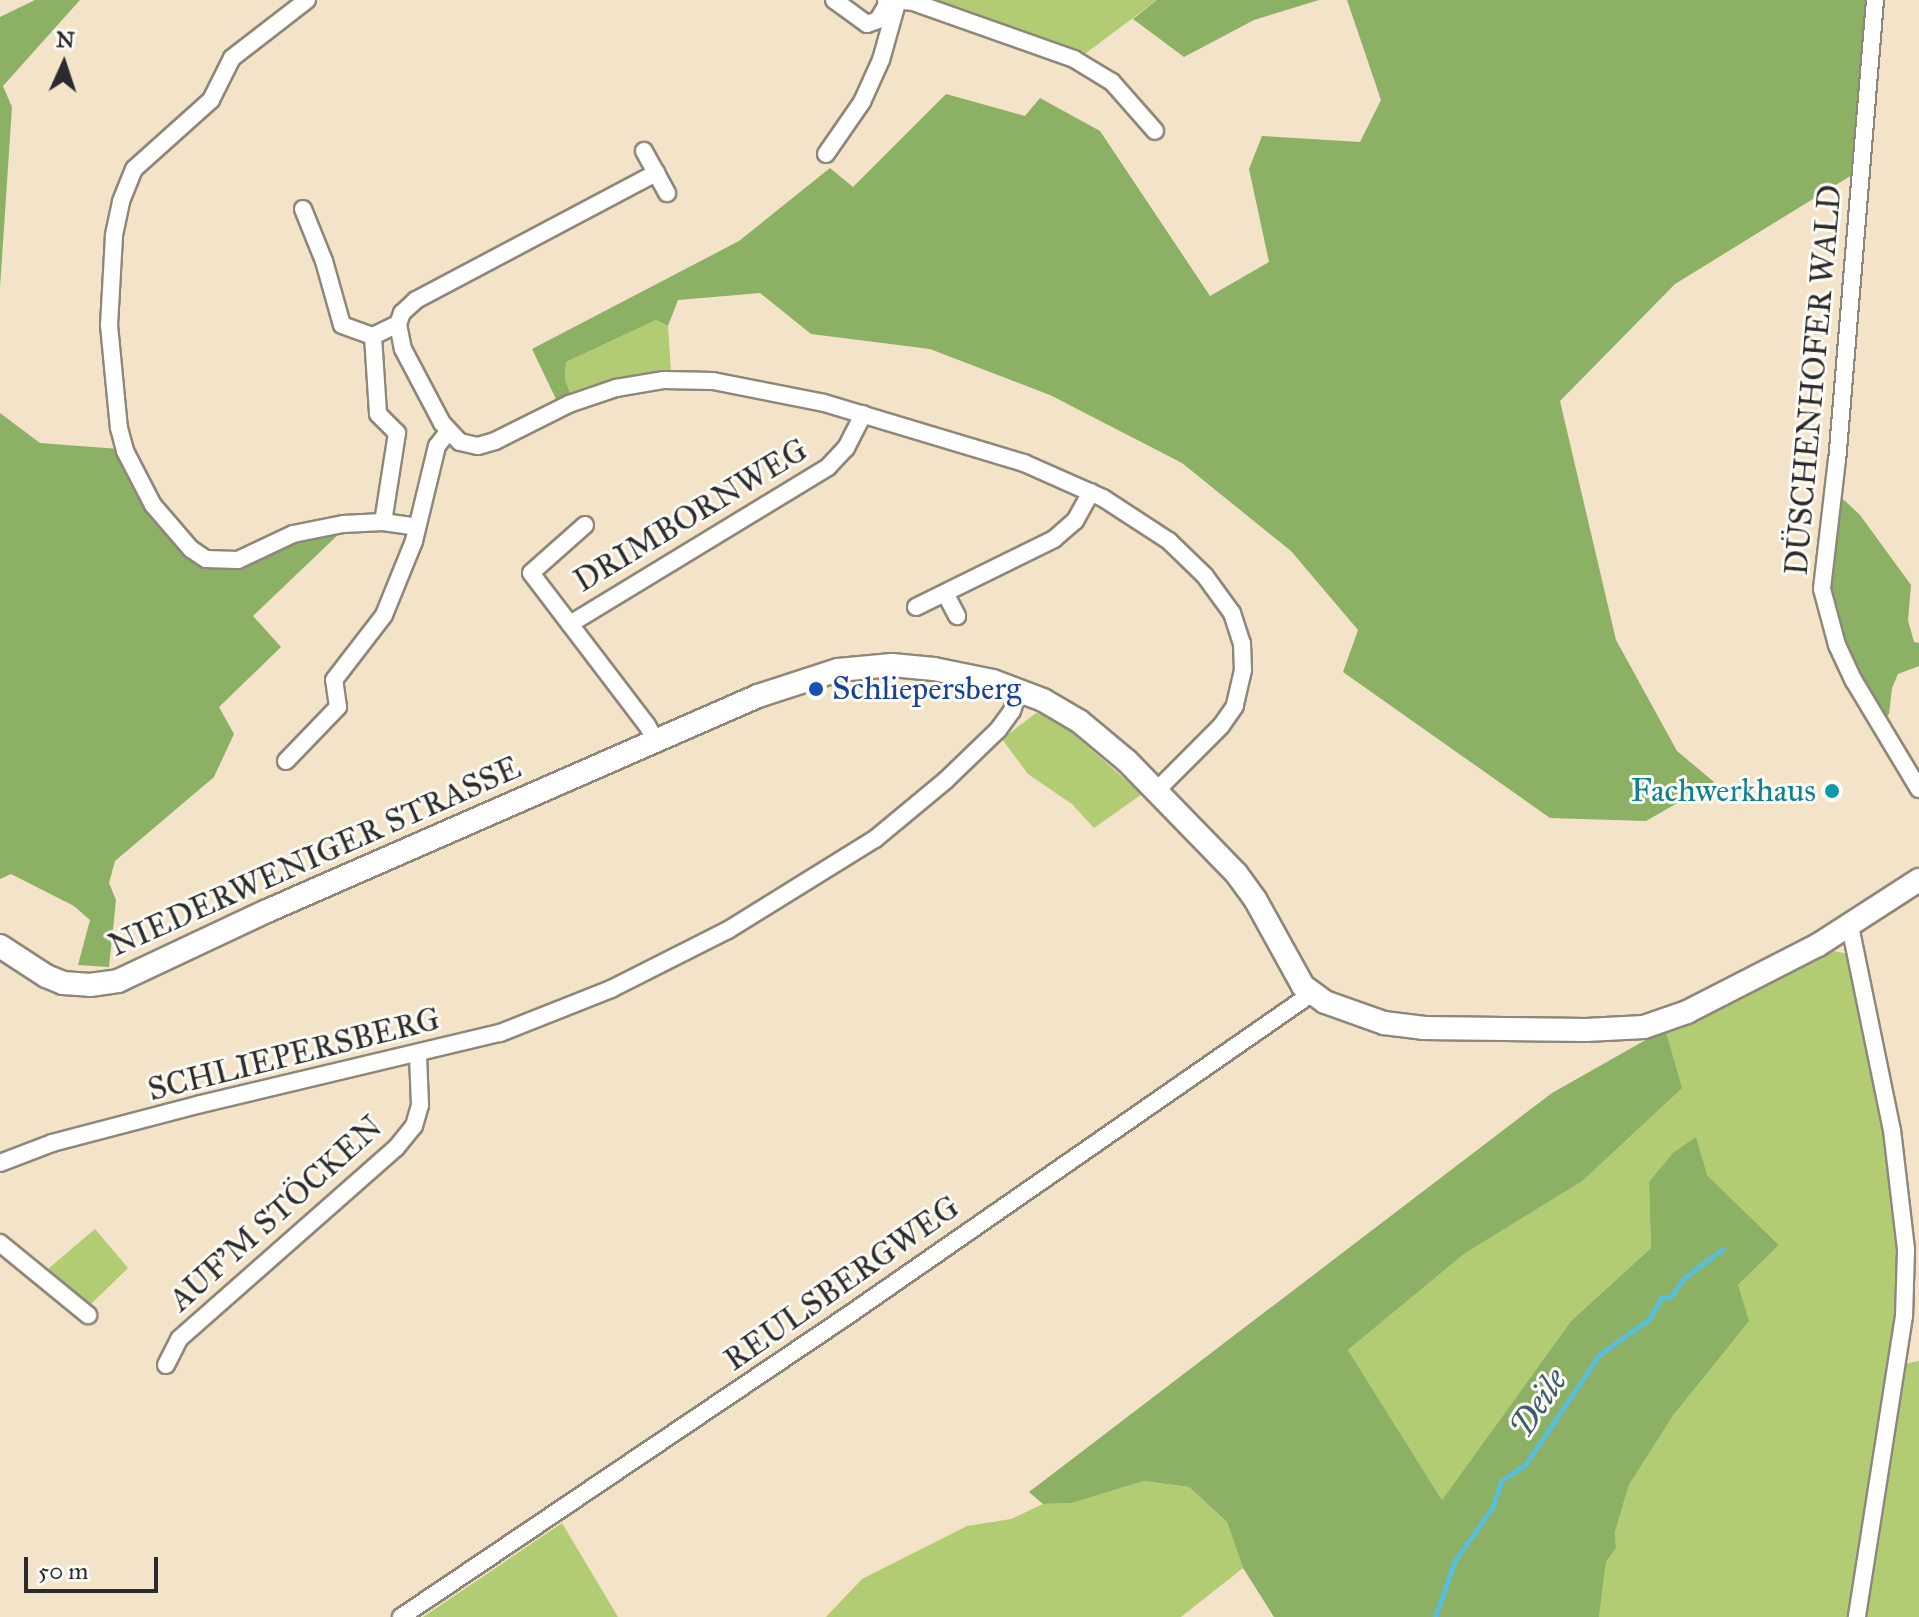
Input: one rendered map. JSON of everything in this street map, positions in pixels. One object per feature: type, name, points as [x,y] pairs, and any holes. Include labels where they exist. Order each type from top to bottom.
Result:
[{"type":"street","points":[[307,0],[232,58],[211,100],[134,169],[121,202],[114,236],[109,325],[115,408],[125,451],[153,505],[191,549],[206,559],[238,560],[308,529],[383,522],[417,527]]},
{"type":"street","points":[[834,0],[867,24],[878,20],[890,2]]},
{"type":"street","name":"DÜSCHENHOFER WALD","points":[[1875,0],[1837,459],[1822,589],[1837,645],[1854,681],[1919,789]]},
{"type":"street","points":[[890,2],[913,2],[1096,70],[1112,82],[1155,131]]},
{"type":"street","points":[[826,154],[862,102],[881,60],[890,2]]},
{"type":"street","points":[[644,151],[667,193]]},
{"type":"street","points":[[656,173],[416,300],[402,313],[398,324],[403,349],[448,432],[460,442],[478,446],[583,398],[664,380],[713,381],[767,390],[863,414],[1009,458],[1091,492],[1169,541],[1196,568],[1232,613],[1242,643],[1243,670],[1235,706],[1221,726],[1156,791]]},
{"type":"street","points":[[303,209],[324,261],[342,325],[373,336],[398,324]]},
{"type":"street","points":[[373,336],[378,414],[397,433],[383,522]]},
{"type":"street","name":"DRIMBORNWEG","points":[[570,624],[828,467],[846,448],[863,414]]},
{"type":"street","points":[[286,761],[338,707],[334,680],[384,615],[417,527],[437,446],[448,432]]},
{"type":"street","points":[[916,607],[946,595],[1062,534],[1075,521],[1091,492]]},
{"type":"street","points":[[585,525],[531,573],[647,725],[656,742]]},
{"type":"street","points":[[946,595],[957,616]]},
{"type":"street","name":"NIEDERWENIGER STRASSE","points":[[3,954],[63,983],[90,985],[118,981],[267,911],[758,696],[838,670],[912,666],[967,674],[1019,690],[1066,713],[1096,733],[1248,888],[1296,977],[1311,994],[1363,1018],[1423,1028],[1628,1030],[1687,1012],[1850,926],[1919,880]]},
{"type":"street","name":"SCHLIEPERSBERG","points":[[0,1163],[52,1143],[201,1104],[418,1055],[558,1013],[728,930],[875,839],[946,780],[1006,721],[1019,690]]},
{"type":"street","points":[[1850,926],[1892,1130],[1906,1250],[1903,1328],[1857,1617]]},
{"type":"street","name":"REULSBERGWEG","points":[[401,1617],[837,1322],[1311,994]]},
{"type":"street","name":"AUF'M STÖCKEN","points":[[166,1365],[179,1339],[396,1148],[414,1126],[420,1105],[418,1055]]},
{"type":"street","points":[[0,1243],[88,1315]]},
{"type":"green space","points":[[35,0],[80,0],[3,86],[12,107],[0,288],[0,17]]},
{"type":"green space","points":[[888,0],[1157,0],[1078,59]]},
{"type":"green space","points":[[1157,0],[1319,0],[1254,20],[1184,57],[1133,19]]},
{"type":"green space","points":[[1347,0],[1879,0],[1865,167],[1675,284],[1560,401],[1616,640],[1677,751],[1714,782],[1646,821],[1550,818],[1343,672],[1358,630],[1291,551],[1182,463],[1050,395],[930,349],[811,334],[760,293],[678,300],[668,326],[656,320],[566,362],[565,380],[570,393],[556,399],[532,349],[739,241],[830,168],[853,187],[946,94],[1025,116],[1040,98],[1100,131],[1210,296],[1269,262],[1249,169],[1262,136],[1360,142],[1381,100]]},
{"type":"green space","points":[[656,320],[668,326],[671,371],[613,379],[570,393],[565,380],[566,362]]},
{"type":"green space","points":[[0,413],[40,443],[119,449],[148,509],[203,564],[343,530],[253,616],[281,647],[219,707],[234,734],[214,777],[115,861],[109,883],[116,900],[109,967],[78,965],[90,920],[74,906],[11,874],[0,879]]},
{"type":"green space","points":[[1844,500],[1860,515],[1911,585],[1908,620],[1914,642],[1919,643],[1919,666],[1898,674],[1892,688],[1889,714],[1880,722],[1838,645],[1825,565],[1834,501]]},
{"type":"green space","points":[[1036,713],[1055,718],[1142,794],[1094,828],[1072,804],[1028,774],[1002,739]]},
{"type":"green space","points":[[1829,950],[1848,954],[1891,1130],[1900,1182],[1898,1365],[1919,1361],[1919,1617],[1599,1617],[1606,1562],[1616,1548],[1615,1532],[1629,1485],[1674,1414],[1738,1285],[1779,1245],[1707,1175],[1649,1182],[1651,1248],[1571,1321],[1442,1500],[1348,1350],[1464,1254],[1581,1182],[1665,1029]]},
{"type":"green space","points":[[1665,1029],[1682,1088],[1581,1182],[1464,1254],[1348,1350],[1442,1500],[1571,1321],[1651,1248],[1649,1182],[1673,1153],[1696,1137],[1707,1175],[1779,1245],[1738,1285],[1749,1321],[1674,1414],[1629,1485],[1615,1532],[1616,1548],[1606,1562],[1599,1617],[1274,1617],[1243,1568],[1227,1522],[1189,1487],[1144,1481],[1072,1503],[1043,1504],[1029,1492],[1552,1093]]},
{"type":"green space","points":[[95,1229],[128,1268],[90,1305],[48,1269]]},
{"type":"green space","points":[[1144,1481],[1189,1487],[1227,1522],[1243,1568],[1181,1617],[826,1617],[862,1579],[967,1526],[1011,1519],[1043,1504],[1072,1503]]},
{"type":"green space","points":[[562,1523],[618,1617],[423,1617]]},
{"type":"waterway","name":"Deile","points":[[1435,1617],[1455,1560],[1493,1507],[1501,1481],[1525,1465],[1599,1355],[1649,1319],[1661,1298],[1671,1296],[1685,1277],[1723,1249]]},
{"type":"place","name":"Schliepersberg","points":[[816,689]]},
{"type":"place","name":"Fachwerkhaus","points":[[1832,791]]}]
